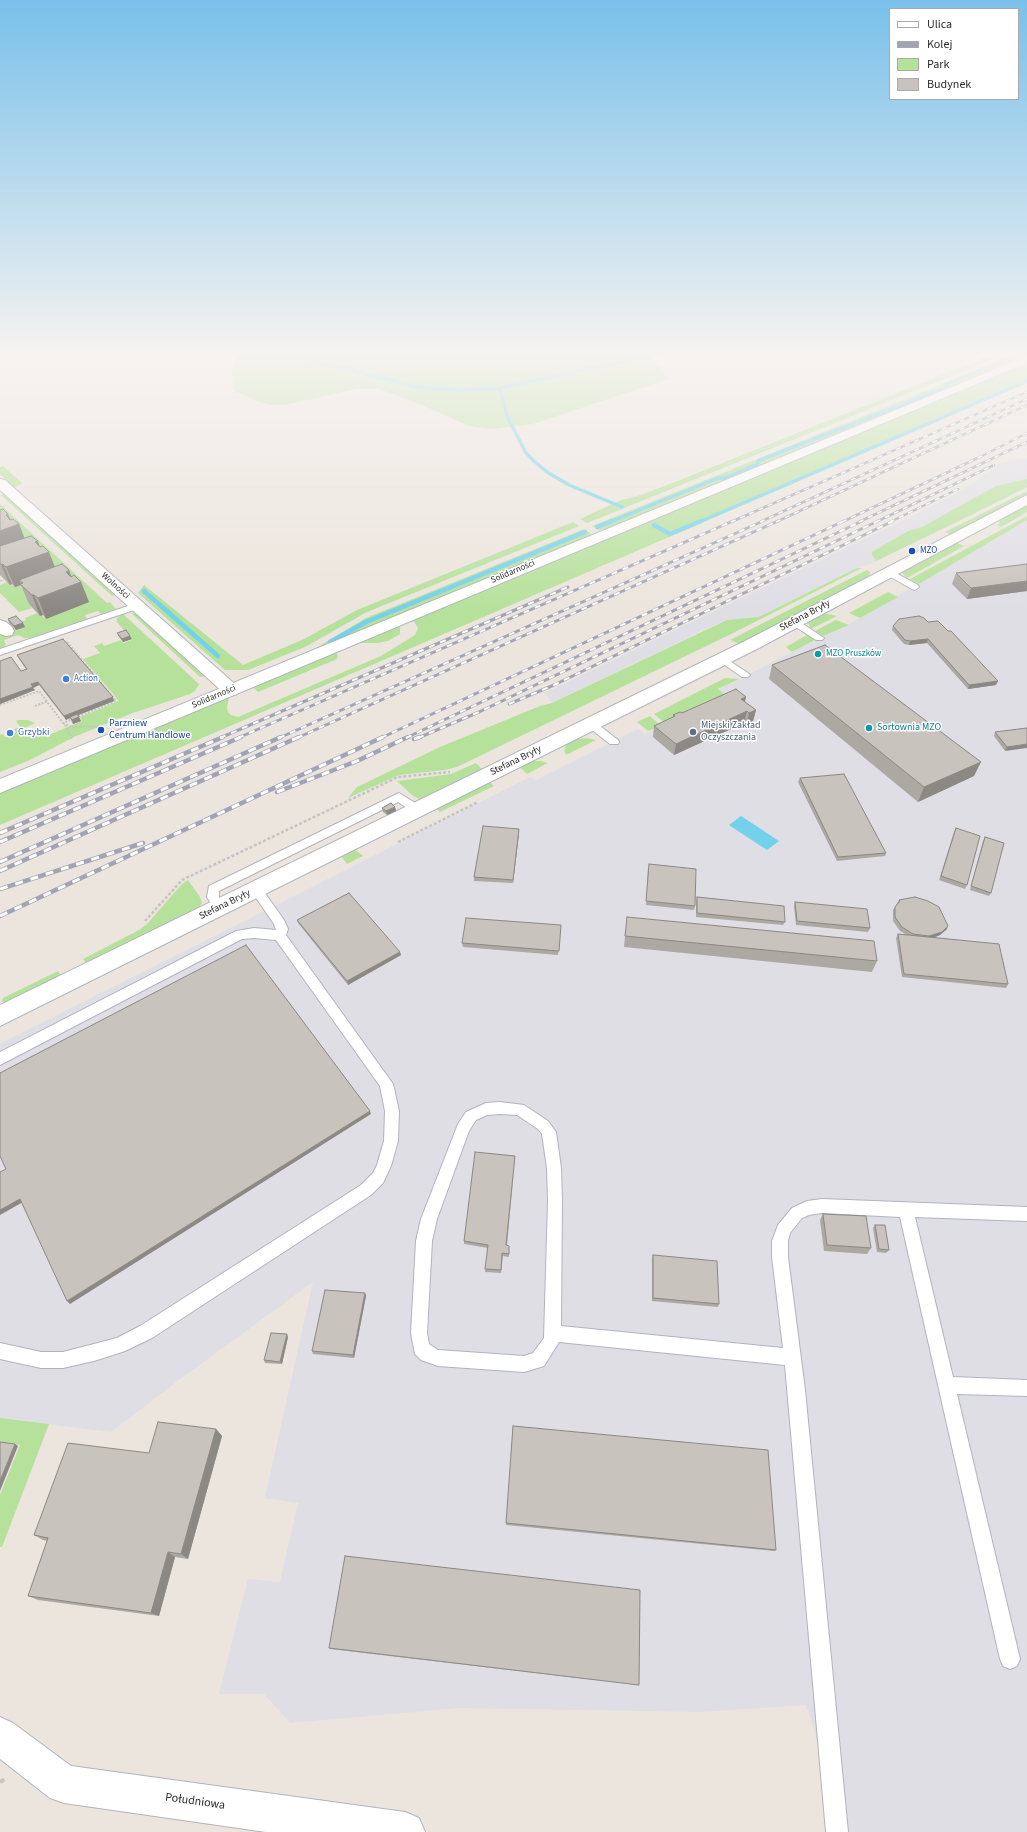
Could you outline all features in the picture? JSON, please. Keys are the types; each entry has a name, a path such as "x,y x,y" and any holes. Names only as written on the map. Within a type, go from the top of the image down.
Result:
{"street":[{"name":"Solidarności","path":"0,786 833,439"},
{"name":"Wolności","path":"0,483 230,690"},
{"name":"Stefana Bryły","path":"0,1016 722,659 1027,499"},
{"name":"Południowa","path":"0,1736 64,1784 405,1832"}],"lane":[{"path":"888,572 915,586"},
{"path":"0,652 9,635 137,606"},
{"path":"794,622 819,638"},
{"path":"722,659 745,675"},
{"path":"591,724 614,742"},
{"path":"219,907 212,897 213,889 391,800 399,797 418,810"},
{"path":"256,890 280,923 282,929 280,936"},
{"path":"0,1059 240,934 254,933 280,936 286,942 386,1084 392,1111 391,1141 384,1166 378,1178 366,1190 152,1328 119,1345 94,1353 63,1360 42,1360 0,1351"},
{"path":"486,1109 519,1109 543,1125 548,1132 554,1168 555,1201 553,1333 551,1342 543,1355 538,1360 524,1364 438,1358 428,1354 420,1348 418,1333 423,1249 429,1219 463,1128 471,1116 486,1109"},
{"path":"837,1832 797,1390 780,1257 780,1241 783,1230 788,1222 797,1213 807,1208 822,1206 1027,1214"},
{"path":"906,1210 1010,1659"},
{"path":"553,1333 792,1357"},
{"path":"946,1384 1027,1388"}],"path":[{"path":"0,581 4,580"},
{"path":"64,723 116,701 65,640"},
{"path":"0,705 39,690 64,723 73,740"},
{"path":"35,706 48,702"},
{"path":"64,723 72,727 106,726"},
{"path":"141,925 182,880 398,777 452,772"}],"shaded area":[{"path":"1027,459 1027,487 871,564 857,568 758,617 727,620 714,625 552,703 545,693 949,498 998,465 1010,460"},
{"path":"1027,520 1027,1832 848,1832 806,1705 700,1712 460,1708 290,1723 264,1694 219,1694 248,1579 280,1582 298,1503 265,1498 313,1282 179,1380 111,1432 0,1418 0,1044 530,777 536,780 638,729 644,734 730,698 718,690 841,627 843,628"}],"green space":[{"path":"781,439 794,439 587,523 580,519 621,500 635,497"},
{"path":"805,439 824,439 607,529 599,530 592,526"},
{"path":"844,439 896,439 0,825 0,792 229,697 227,708 228,712 231,715 238,717 381,656 415,635 418,628 413,620"},
{"path":"3,466 22,483 14,487 0,474 0,467"},
{"path":"1027,479 1027,487 969,516 876,561 872,555 872,552 908,531 922,527 996,486"},
{"path":"1027,491 1027,494 950,534 945,532"},
{"path":"4,494 116,595 112,596 1,495"},
{"path":"0,504 107,603 110,602 116,609 101,614 98,611 85,615 87,619 31,638 24,638 18,635 4,640 6,645 0,649 0,634 13,629 12,626 16,630 20,622 26,620 25,618 38,613 46,619 88,602 29,604 32,608 19,612 0,593 0,585 7,582 15,587 0,533"},
{"path":"1027,504 1027,512 1001,527 997,525 1001,523 997,520"},
{"path":"1027,516 1027,520 919,584 910,579"},
{"path":"573,522 579,526 367,612 305,647 248,670 225,670 138,593 144,585 243,665 304,639 357,610"},
{"path":"584,529 590,533 589,536 311,651 366,618"},
{"path":"955,542 964,546 907,578 902,573 904,570"},
{"path":"857,568 862,568 727,636 457,767 445,770 399,775 348,798 357,787 440,747 540,706 552,703 727,620 758,617"},
{"path":"867,570 870,572 869,577 740,644 730,640"},
{"path":"888,592 898,597 860,618 849,613"},
{"path":"131,613 138,614 205,676 200,677"},
{"path":"123,614 199,684 195,691 130,714 74,737 30,760 0,772 0,735 3,734 5,737 16,732 14,729 20,727 16,721 28,720 35,723 24,728 31,738 43,734 46,736 82,721 80,717 119,701 83,659 100,653 94,646 102,643 104,646 121,640 123,643 132,640 117,622 117,618"},
{"path":"820,614 837,616 811,629 808,623"},
{"path":"836,620 849,625 823,636 815,631"},
{"path":"400,625 400,634 388,641 378,643 359,643"},
{"path":"807,635 815,640 792,652 786,647"},
{"path":"336,652 338,656 337,659 258,692 253,687"},
{"path":"725,678 739,679 718,689 731,699 667,725 654,714"},
{"path":"650,716 661,726 648,731 637,722"},
{"path":"587,738 596,740 566,755 564,750 567,743 576,739"},
{"path":"533,761 548,763 527,774 520,767"},
{"path":"476,763 483,770 426,798 419,799 412,795 397,781 451,774"},
{"path":"489,782 494,786 440,812 437,809"},
{"path":"354,849 363,856 347,864 341,856"},
{"path":"188,880 200,897 202,903 199,908 87,965 83,959 139,930 147,924 182,884"},
{"path":"58,971 62,977 4,1005 2,1000 3,998"},
{"path":"0,1418 49,1424 2,1547 0,1547 0,1495 20,1445 0,1442"}],"water":[{"path":"741,816 779,841 767,850 729,825"}],"building":[{"path":"3,509 8,514 6,515 10,520 13,519 19,524 0,531 0,510"},
{"path":"31,536 38,541 35,542 40,547 43,546 49,552 6,567 3,564 1,565 0,546"},
{"path":"62,564 69,570 66,572 71,577 74,575 81,582 38,598 32,595 20,584 23,583 19,580"},
{"path":"1027,564 1027,581 971,588 956,573"},
{"path":"16,616 23,623 14,626 8,619"},
{"path":"919,616 928,622 938,621 948,631 951,631 998,681 969,685 928,639 910,641 905,640 893,626 899,619"},
{"path":"126,630 130,636 122,639 117,633"},
{"path":"63,639 113,697 64,716 38,682 31,684 33,687 0,699 0,661 11,657 21,671 27,669 17,655"},
{"name":"Sortownia MZO","path":"825,645 981,762 924,787 772,665"},
{"path":"736,689 746,697 741,699 756,710 749,713 747,711 676,744 654,726 675,716 673,715 680,712 682,713"},
{"path":"77,714 79,717 72,720 70,717"},
{"path":"1027,728 1027,744 1007,747 995,732"},
{"path":"844,774 886,853 838,857 800,778"},
{"path":"391,803 395,807 386,811 382,808"},
{"path":"483,826 519,829 513,880 474,877"},
{"path":"956,828 980,836 967,885 941,876"},
{"path":"985,837 1004,843 991,893 971,886"},
{"path":"649,864 696,869 695,906 646,901"},
{"path":"349,893 400,952 347,981 297,920"},
{"path":"697,897 784,906 785,922 697,913"},
{"path":"915,897 928,901 939,907 948,926 942,932 929,936 913,934 902,927 895,917 895,907 900,901 899,900"},
{"path":"795,902 867,909 870,928 797,921"},
{"path":"627,917 874,941 877,961 625,936"},
{"path":"466,918 561,925 559,951 462,943"},
{"path":"898,934 999,944 1008,984 904,974"},
{"path":"246,945 370,1111 67,1301 20,1199 0,1210 0,1172 6,1169 0,1156 0,1073"},
{"path":"475,1152 515,1156 506,1245 509,1246 509,1254 502,1253 501,1270 485,1269 488,1245 464,1241"},
{"path":"823,1214 866,1216 871,1248 827,1245"},
{"path":"875,1225 885,1225 889,1250 879,1249"},
{"path":"653,1255 717,1261 719,1304 653,1298"},
{"path":"325,1290 365,1293 353,1355 312,1351"},
{"path":"271,1333 287,1334 280,1362 264,1360"},
{"path":"158,1422 216,1429 181,1554 168,1552 151,1613 28,1596 48,1538 34,1535 68,1443 149,1453"},
{"path":"513,1426 768,1450 776,1550 506,1523"},
{"path":"0,1442 15,1444 0,1481"},
{"path":"345,1556 640,1590 639,1685 329,1648"}],"waterway":[{"path":"519,439 526,453 547,472 569,485 622,507"},
{"path":"610,522 718,478 725,478 758,464 758,461 813,439"},
{"path":"699,522 891,439"},
{"path":"597,527 612,521"},
{"path":"654,525 670,534 701,521"},
{"path":"330,642 366,622 585,532"},
{"path":"144,591 218,656"}],"railway":[{"path":"731,522 919,439"},
{"path":"760,522 939,439"},
{"path":"776,522 953,439"},
{"path":"842,522 1014,439"},
{"path":"859,522 1027,442"},
{"path":"876,522 994,465"},
{"path":"890,522 958,489"},
{"path":"238,738 733,521"},
{"path":"279,738 763,521"},
{"path":"297,738 778,521"},
{"path":"381,738 844,521"},
{"path":"406,738 862,521"},
{"path":"418,738 479,712 878,521"},
{"path":"509,704 554,685 893,521"},
{"path":"220,738 568,587"},
{"path":"0,833 223,737"},
{"path":"0,842 241,737"},
{"path":"0,862 281,737"},
{"path":"0,871 299,737"},
{"path":"0,916 383,737"},
{"path":"277,792 357,761 408,737"},
{"path":"414,739 420,737"},
{"path":"0,889 143,843"}],"place":[{"name":"MZO","path":"912,551"},
{"name":"MZO Pruszków","path":"818,654"},
{"name":"Action","path":"66,679"},
{"name":"Sortownia MZO","path":"869,728"},
{"name":"Parzniew Centrum Handlowe","path":"101,730"},
{"name":"Miejski Zakład Oczyszczania","path":"693,732"},
{"name":"Grzybki","path":"10,733"}]}
